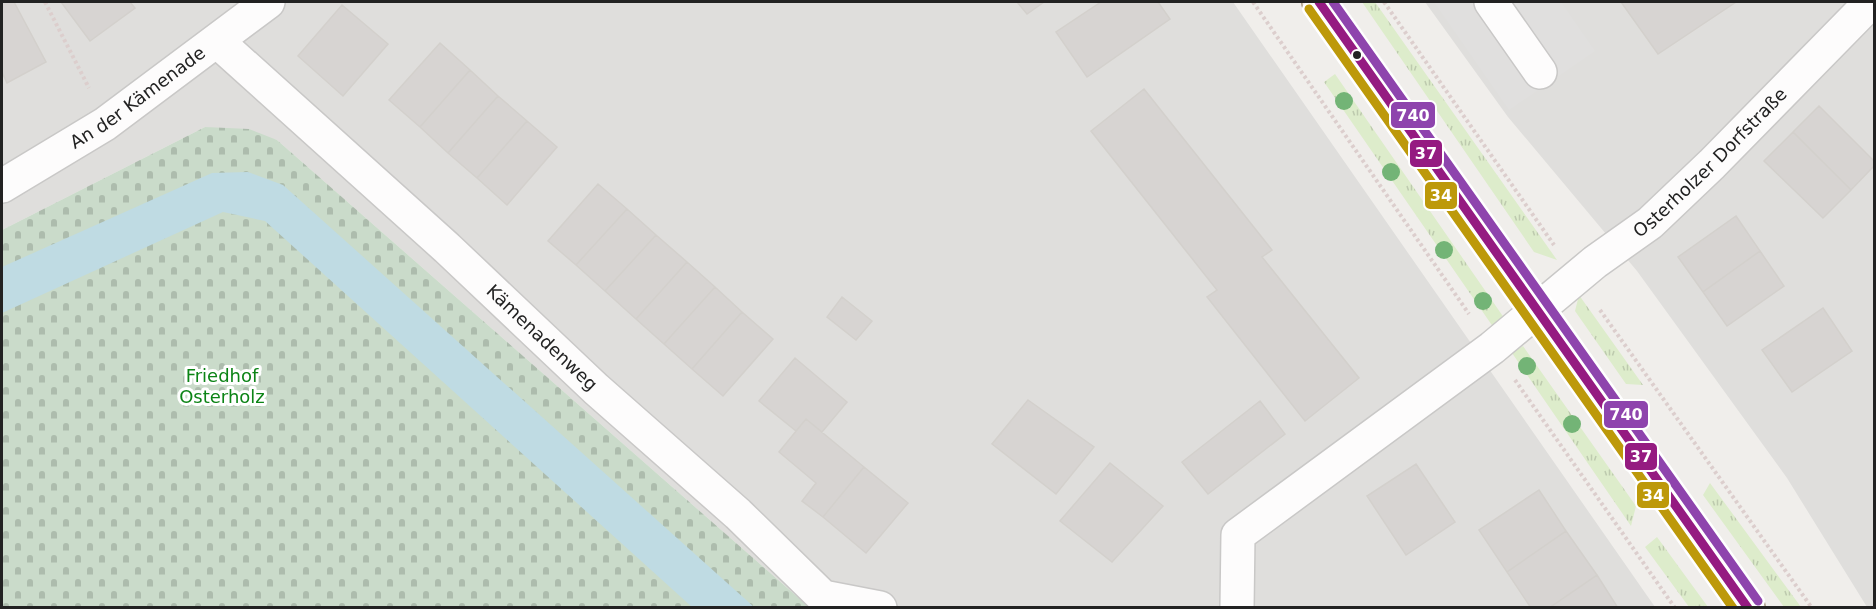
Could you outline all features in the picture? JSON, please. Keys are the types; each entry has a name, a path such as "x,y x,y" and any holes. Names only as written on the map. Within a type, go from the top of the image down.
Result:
{"main road":[{"path":"1319,2 1748,608"}],"street":[{"name":"An der Kämenade","path":"2,186 105,124 268,2"},
{"path":"1491,2 1540,72"},
{"name":"Osterholzer Dorfstraße","path":"1237,608 1238,535 1492,348 1595,262 1650,223 1712,164 1871,2"},
{"name":"Kämenadenweg","path":"217,41 447,248 596,389 738,514 823,597 880,608"}],"path":[{"path":"45,2 105,124"},
{"path":"1253,2 1675,608"}],"shaded area":[{"path":"2,2 1233,2 1655,607 809,607 277,140 205,127 2,230"},
{"path":"1425,2 1874,2 1874,607 1867,607 1787,478 1637,271 1508,117"},
{"path":"1434,2 1561,2 1595,51 1509,110"}],"green space":[{"path":"1362,2 1375,2 1557,260 1534,252"},
{"path":"1335,74 1509,325 1498,334 1324,82"},
{"name":"Friedhof Osterholz","path":"205,127 249,129 277,140 809,607 2,608 2,230"},
{"path":"1579,295 1643,385 1626,384 1575,311"},
{"path":"1523,346 1636,506 1631,526 1512,353"},
{"path":"1710,483 1801,607 1784,607 1703,495"},
{"path":"1657,537 1708,607 1689,607 1645,547"}],"water":[{"path":"248,172 283,185 754,607 692,607 265,221 223,212 2,313 2,267 212,173"}],"building":[{"path":"2,2 14,2 46,62 7,83 2,72"},
{"path":"61,2 130,2 135,8 90,41"},
{"path":"1017,2 1044,2 1027,14"},
{"path":"1101,2 1158,2 1170,19 1087,77 1056,32"},
{"path":"1621,2 1736,2 1658,54"},
{"path":"342,5 388,44 343,96 298,56"},
{"path":"440,43 470,70 420,127 389,100"},
{"path":"470,70 498,96 448,153 420,127"},
{"path":"1144,89 1272,250 1262,257 1359,378 1305,421 1207,297 1217,290 1091,131"},
{"path":"498,96 527,121 477,178 448,153"},
{"path":"1819,106 1874,161 1874,166 1851,190 1793,132"},
{"path":"527,121 557,147 507,205 477,178"},
{"path":"1793,132 1851,190 1823,218 1764,161"},
{"path":"598,184 627,209 576,265 548,241"},
{"path":"627,209 656,235 605,291 576,265"},
{"path":"1736,216 1760,251 1703,292 1678,257"},
{"path":"656,235 687,262 636,319 605,291"},
{"path":"1760,251 1784,286 1727,326 1703,292"},
{"path":"687,262 715,287 664,344 636,319"},
{"path":"715,287 742,312 692,369 664,344"},
{"path":"842,297 872,321 856,340 827,317"},
{"path":"1823,308 1852,351 1792,392 1762,350"},
{"path":"742,312 773,339 723,396 692,369"},
{"path":"795,358 847,402 822,432 806,419 796,431 759,401"},
{"path":"1028,400 1094,447 1056,494 992,444"},
{"path":"1260,401 1285,434 1208,494 1182,462"},
{"path":"806,419 864,467 823,517 802,501 816,483 779,452"},
{"path":"1110,463 1163,506 1112,562 1060,521"},
{"path":"1416,464 1455,522 1406,555 1367,496"},
{"path":"864,467 908,503 866,553 823,517"},
{"path":"1539,490 1566,531 1507,572 1479,530"},
{"path":"1566,531 1597,575 1549,608 1531,608 1507,572"},
{"path":"1597,575 1618,608 1549,608"}],"transit line":[{"name":"37","path":"1319,2 1748,608"},
{"name":"740","path":"1333,2 1758,601"},
{"name":"34","path":"1309,9 1733,608"}]}
